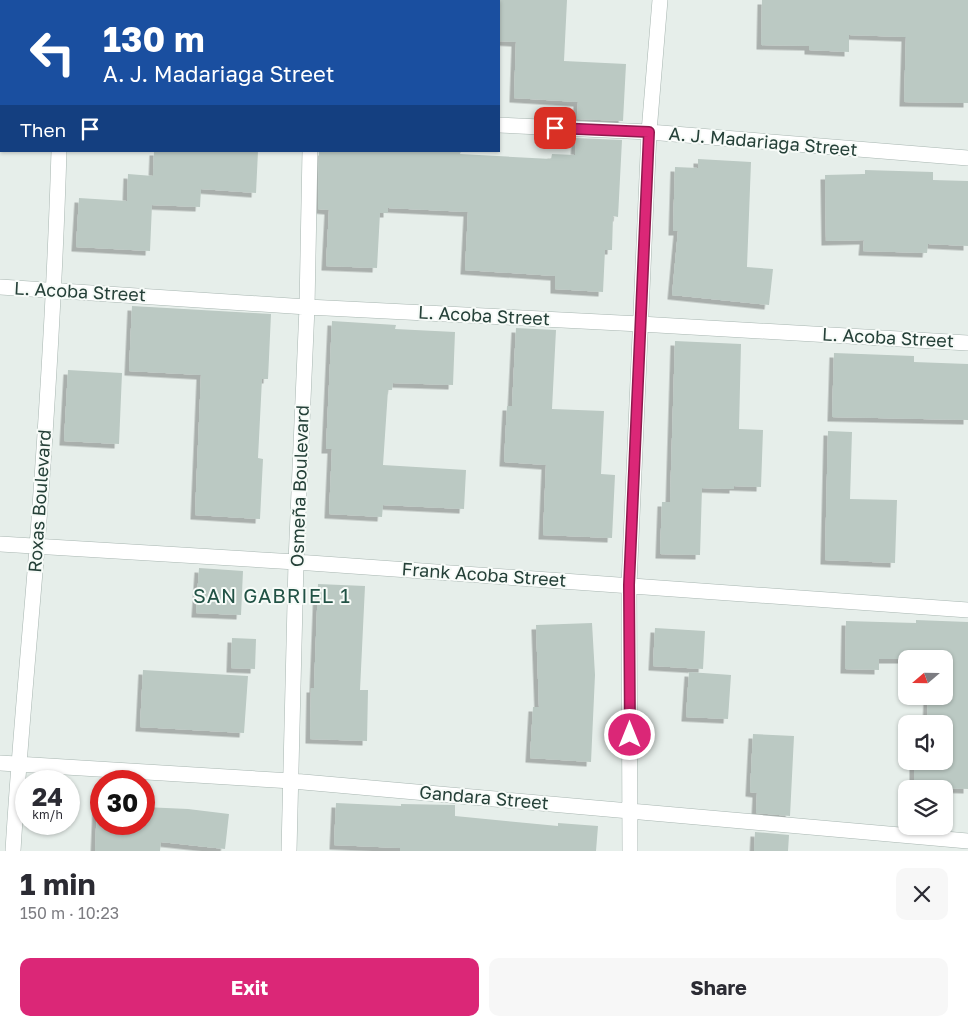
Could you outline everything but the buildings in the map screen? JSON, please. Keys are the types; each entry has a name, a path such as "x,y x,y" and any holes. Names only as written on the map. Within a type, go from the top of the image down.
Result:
{"street":[{"path":"630,851 629,585 649,132 660,0"},
{"name":"A. J. Madariaga Street","path":"500,125 649,132 968,158"},
{"name":"Roxas Boulevard","path":"13,851 18,765 37,545 54,290 59,152"},
{"name":"Osmeña Boulevard","path":"289,851 296,562 307,307 310,152"},
{"name":"L. Acoba Street","path":"0,287 307,307 968,343"},
{"name":"Frank Acoba Street","path":"0,544 296,562 968,610"},
{"name":"Gandara Street","path":"0,763 292,781 968,841"}],"district":[{"name":"SAN GABRIEL 1","path":"272,596"}],"route":[{"path":"555,128 649,132 629,585 630,735"}]}
